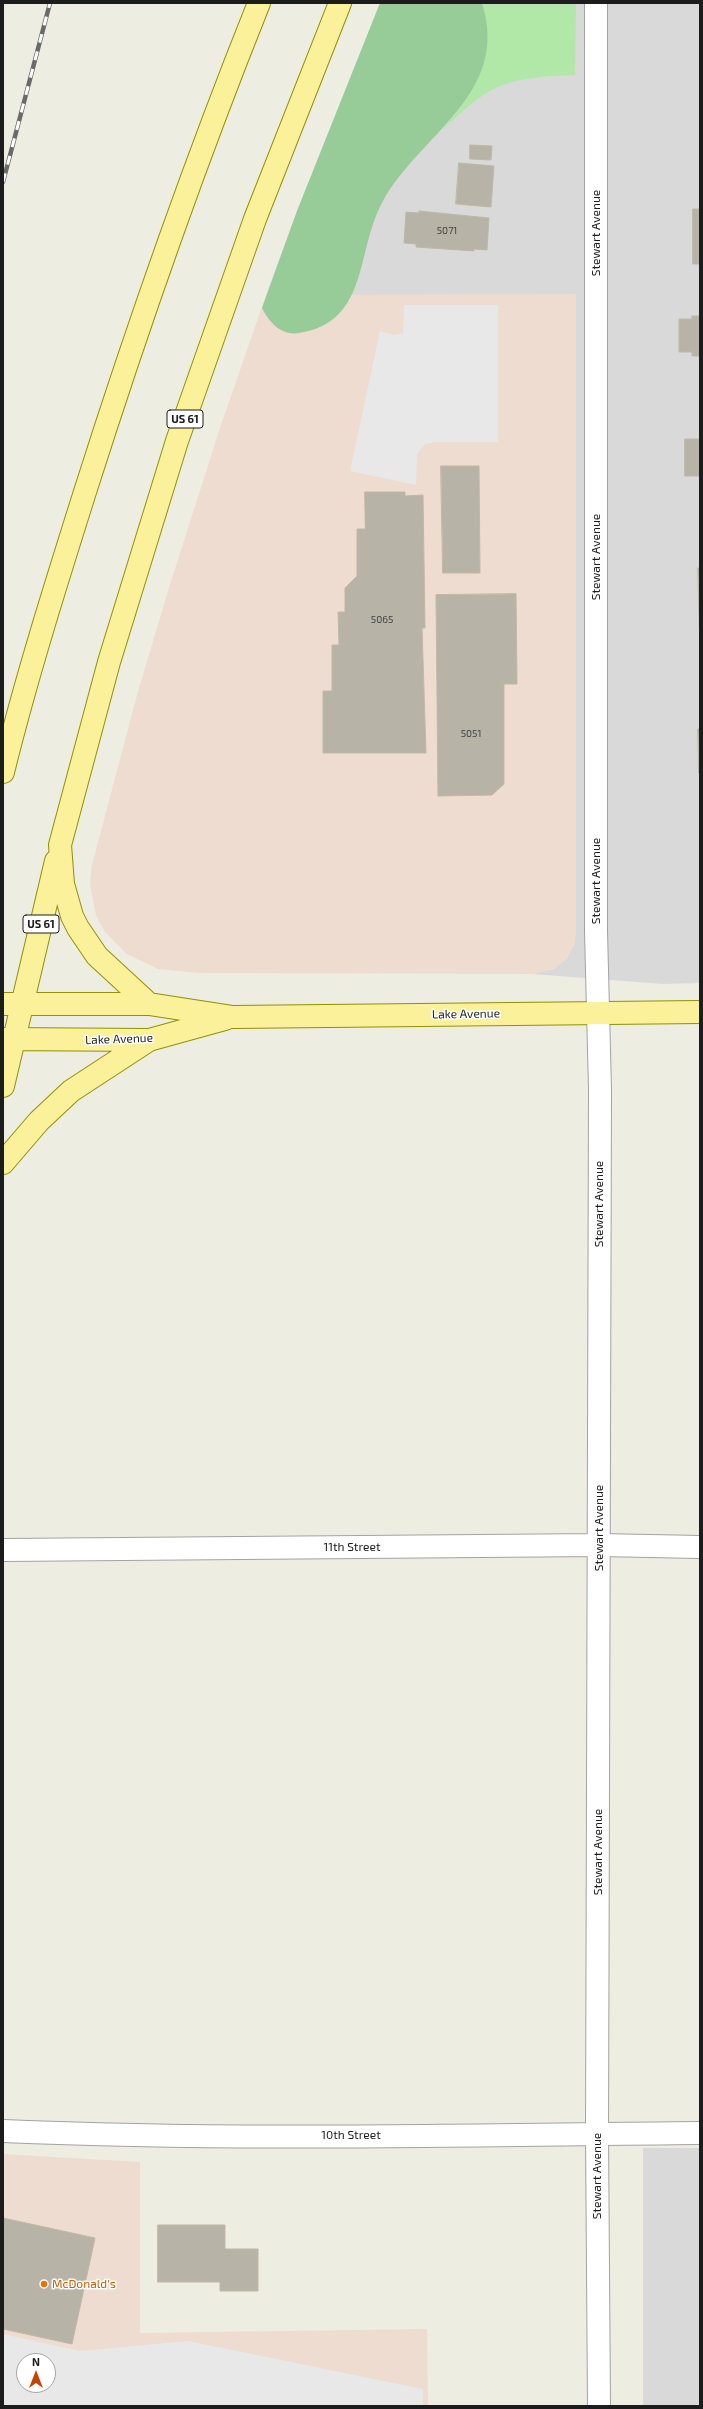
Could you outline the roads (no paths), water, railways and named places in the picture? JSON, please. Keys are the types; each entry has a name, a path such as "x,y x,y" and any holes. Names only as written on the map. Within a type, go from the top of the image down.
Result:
{"main road":[{"path":"3,772 49,608 139,327 195,166 259,3"},
{"name":"US 61","path":"3,1086 12,1004 60,845 106,669 177,441 255,219 340,3"},
{"path":"60,845 63,884 72,916 78,928 97,956 149,1004"},
{"name":"Lake Avenue","path":"12,1004 149,1004 233,1017 700,1012"},
{"name":"Lake Avenue","path":"8,1039 149,1040 233,1017"},
{"path":"3,1163 39,1121 71,1091 149,1040"}],"street":[{"name":"Stewart Avenue","path":"596,3 596,884 598,1013 599,1545 597,2134 600,2406"},
{"name":"11th Street","path":"3,1550 599,1545 700,1547"},
{"name":"10th Street","path":"3,2131 97,2135 243,2136 700,2133"}],"railway":[{"path":"3,182 50,3"}],"place":[{"name":"McDonald's","path":"44,2284"}]}
